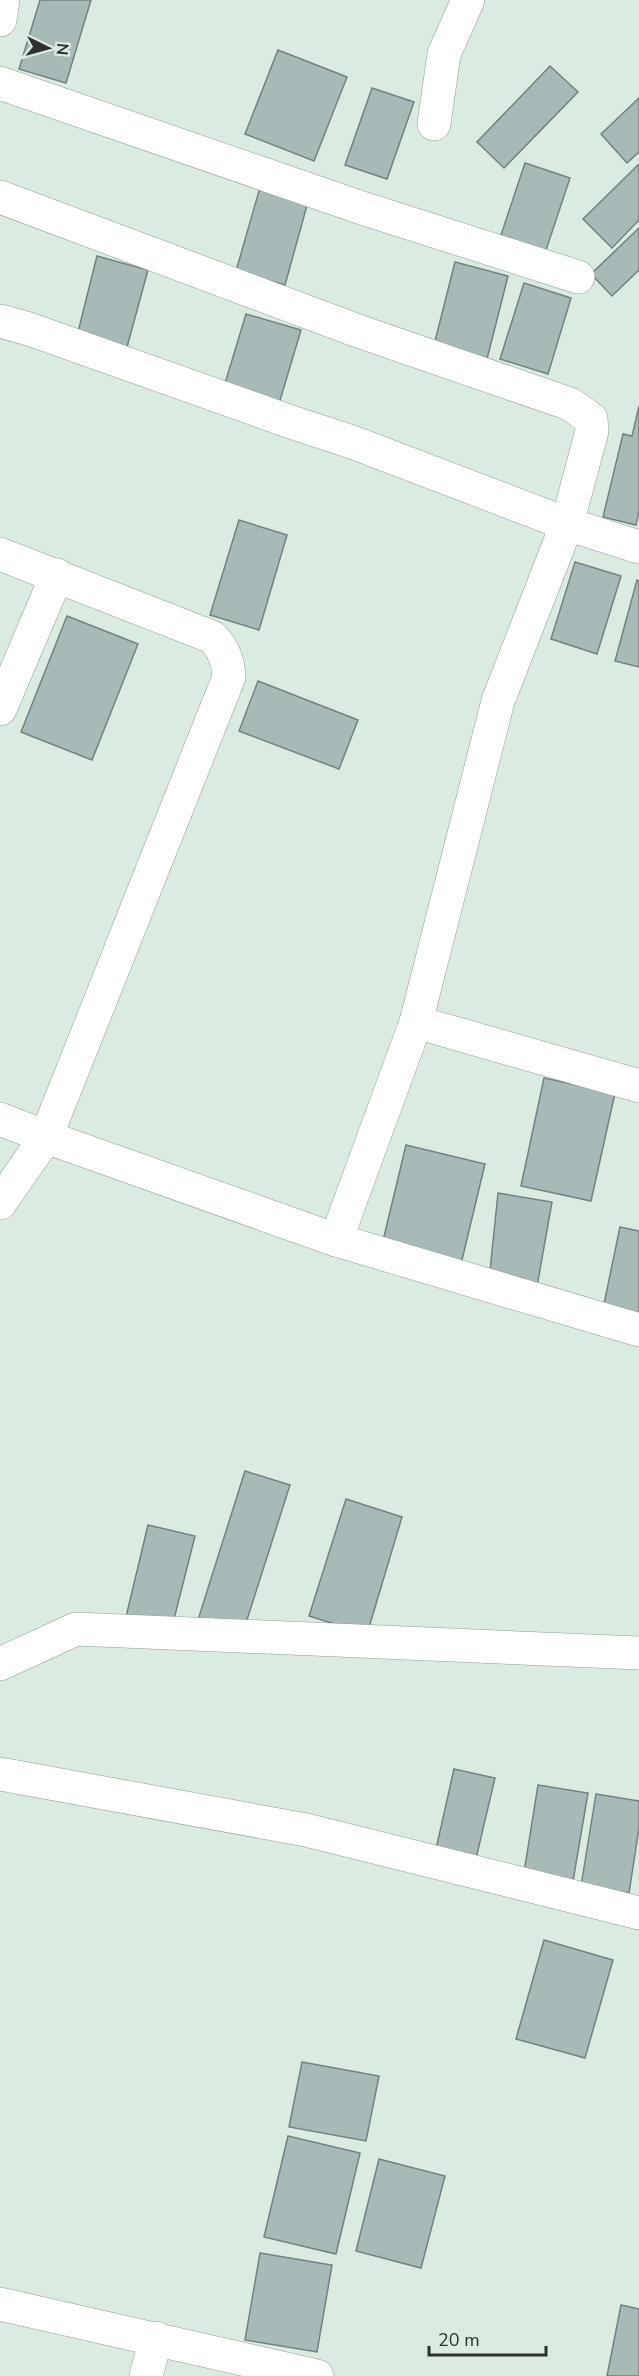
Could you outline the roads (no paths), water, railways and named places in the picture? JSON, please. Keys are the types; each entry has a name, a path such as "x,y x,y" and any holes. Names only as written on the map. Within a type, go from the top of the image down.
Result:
{"street":[{"path":"0,20 3,0"},
{"path":"434,124 444,54 468,0"},
{"path":"0,83 362,208 578,277"},
{"path":"0,197 358,331 570,404 591,418 592,431 567,524 498,701 416,1022 336,1240"},
{"path":"0,321 29,329 352,442 567,524 639,547"},
{"path":"0,554 212,637 220,645 225,655 229,677 46,1137 0,1203"},
{"path":"0,709 57,575"},
{"path":"416,1022 639,1086"},
{"path":"0,1119 336,1240 639,1330"},
{"path":"0,1664 76,1629 639,1653"},
{"path":"0,1774 306,1830 639,1913"},
{"path":"0,2304 317,2376"},
{"path":"146,2376 156,2338"}]}
